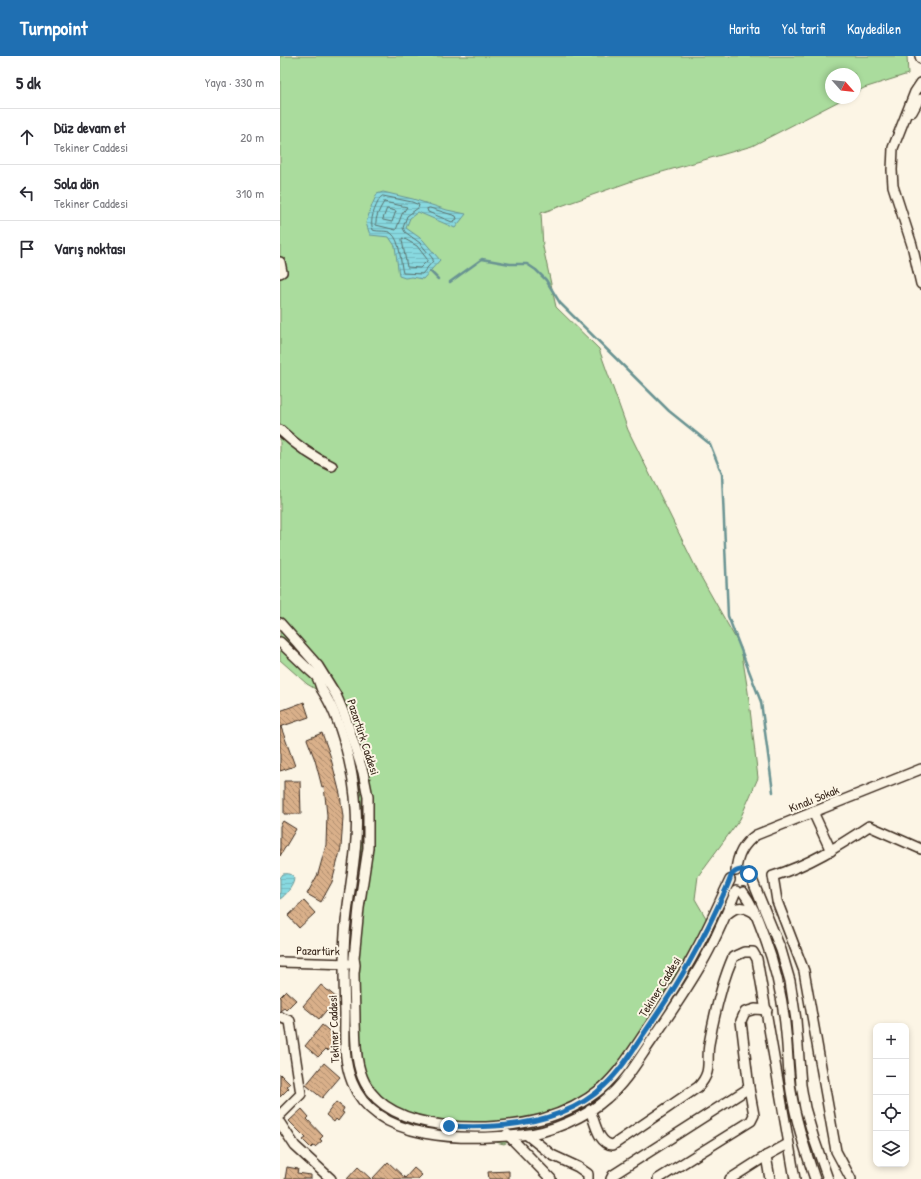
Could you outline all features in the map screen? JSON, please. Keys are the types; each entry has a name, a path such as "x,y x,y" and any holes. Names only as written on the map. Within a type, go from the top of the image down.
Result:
{"street":[{"path":"921,83 915,92 893,148 892,170 893,186 917,244 921,284"},
{"path":"892,170 896,154 912,112 918,101 921,99"},
{"path":"280,262 282,272 280,273"},
{"path":"280,430 313,457 332,466"},
{"name":"Pazartürk Caddesi","path":"280,623 318,666 336,695 345,716 364,772 368,797 368,848 355,941 355,969"},
{"name":"Pazartürk Caddesi","path":"280,642 317,677 320,687 326,696 339,726 353,779 356,798 357,830 345,934 344,968"},
{"name":"Kınalı Sokak","path":"736,871 736,864 742,849 750,839 756,835 921,769"},
{"path":"813,812 830,851"},
{"path":"851,1179 836,1150 804,971 777,901 773,876 792,871 830,851 870,826 921,849"},
{"path":"736,871 739,870 746,872 751,877 781,950 790,981 797,1035 801,1085 805,1108 828,1179"},
{"name":"Tekiner Caddesi","path":"355,969 356,1057 365,1083 377,1100 395,1112 433,1124 467,1126 528,1122 557,1114 584,1101 611,1080 634,1049 685,970 713,917 733,873 736,871"},
{"name":"Tekiner Caddesi","path":"344,968 345,1057 352,1083 358,1094 367,1105 386,1121 429,1134 470,1137 527,1135 567,1122 590,1110 608,1097 619,1086 669,1016 704,961 726,915 740,891 750,888 752,881 751,877"},
{"path":"730,880 731,886 740,891 750,900 772,957 778,979 785,1022 791,1089 795,1114 815,1179"},
{"path":"726,915 733,909 739,907 746,908 755,913"},
{"path":"590,1110 602,1139 607,1145 613,1145 698,1087 705,1079 708,1065 708,1045 725,974 733,957 744,952 753,952 757,959 767,1010 795,1179"},
{"name":"Pazartürk","path":"280,962 355,969"},
{"path":"658,1179 751,1121 754,1115 749,1088 741,1021 745,1012 756,1009 767,1010"},
{"path":"280,1017 290,1021 301,1094 280,1115"},
{"path":"611,1179 613,1175 749,1088"},
{"path":"281,1125 295,1146 331,1179"},
{"path":"500,1125 551,1179"},
{"path":"527,1135 552,1155 588,1174 588,1179"},
{"path":"730,1179 788,1144"},
{"path":"766,1156 770,1179"}],"green space":[{"path":"280,56 907,56 908,74 861,90 861,68 825,68 825,104 833,104 752,146 638,179 541,213 543,247 556,307 599,349 628,430 697,570 741,648 748,692 758,778 740,819 698,876 695,899 713,930 656,1026 619,1080 579,1108 540,1125 504,1144 404,1120 375,1103 365,1080 359,1026 354,951 361,851 356,764 327,696 307,684 280,660"}],"water":[{"path":"383,192 466,214 455,228 418,212 410,218 406,228 423,240 440,260 423,279 412,277 405,278 399,276 395,246 389,237 370,235 366,223 377,194"},
{"path":"283,874 290,874 294,879 293,884 287,893 280,899 280,878"}],"building":[{"path":"304,702 309,717 280,727 280,711"},
{"path":"281,727 295,766 280,771 280,728"},
{"path":"322,733 330,755 340,794 343,817 341,848 332,882 321,902 307,894 318,874 326,845 327,815 324,786 322,787 315,760 307,739"},
{"path":"284,781 300,781 301,814 284,814"},
{"path":"283,821 296,829 280,856 280,826"},
{"path":"304,901 315,913 299,928 288,916"},
{"path":"321,985 337,998 319,1019 303,1006"},
{"path":"286,991 296,1000 286,1010 284,1008 280,1011 280,997"},
{"path":"322,1025 338,1038 328,1051 326,1049 318,1057 305,1046"},
{"path":"324,1063 340,1077 322,1098 306,1085"},
{"path":"280,1074 290,1084 287,1086 289,1088 280,1097"},
{"path":"336,1102 344,1108 342,1112 344,1113 338,1121 336,1119 334,1122 326,1115"},
{"path":"302,1109 309,1117 307,1119 323,1136 320,1139 322,1141 315,1147 313,1146 311,1148 303,1140 306,1138 289,1121"},
{"path":"388,1162 405,1178 414,1168 422,1175 418,1179 372,1179"},
{"path":"287,1167 298,1169 297,1173 311,1175 311,1179 285,1179"},
{"path":"358,1167 371,1179 347,1179"},
{"path":"509,1171 509,1179 489,1179 488,1172"}],"waterway":[{"path":"450,282 482,259 510,264 527,264 536,270 546,280 560,303 669,411 710,444 722,474 728,616 761,702 773,792"},
{"path":"430,271 438,279"}],"route":[{"path":"449,1126 474,1127 528,1122 543,1119 571,1108 584,1101 603,1087 611,1080 621,1067 670,995 713,917 733,873 743,870 749,874"}]}
